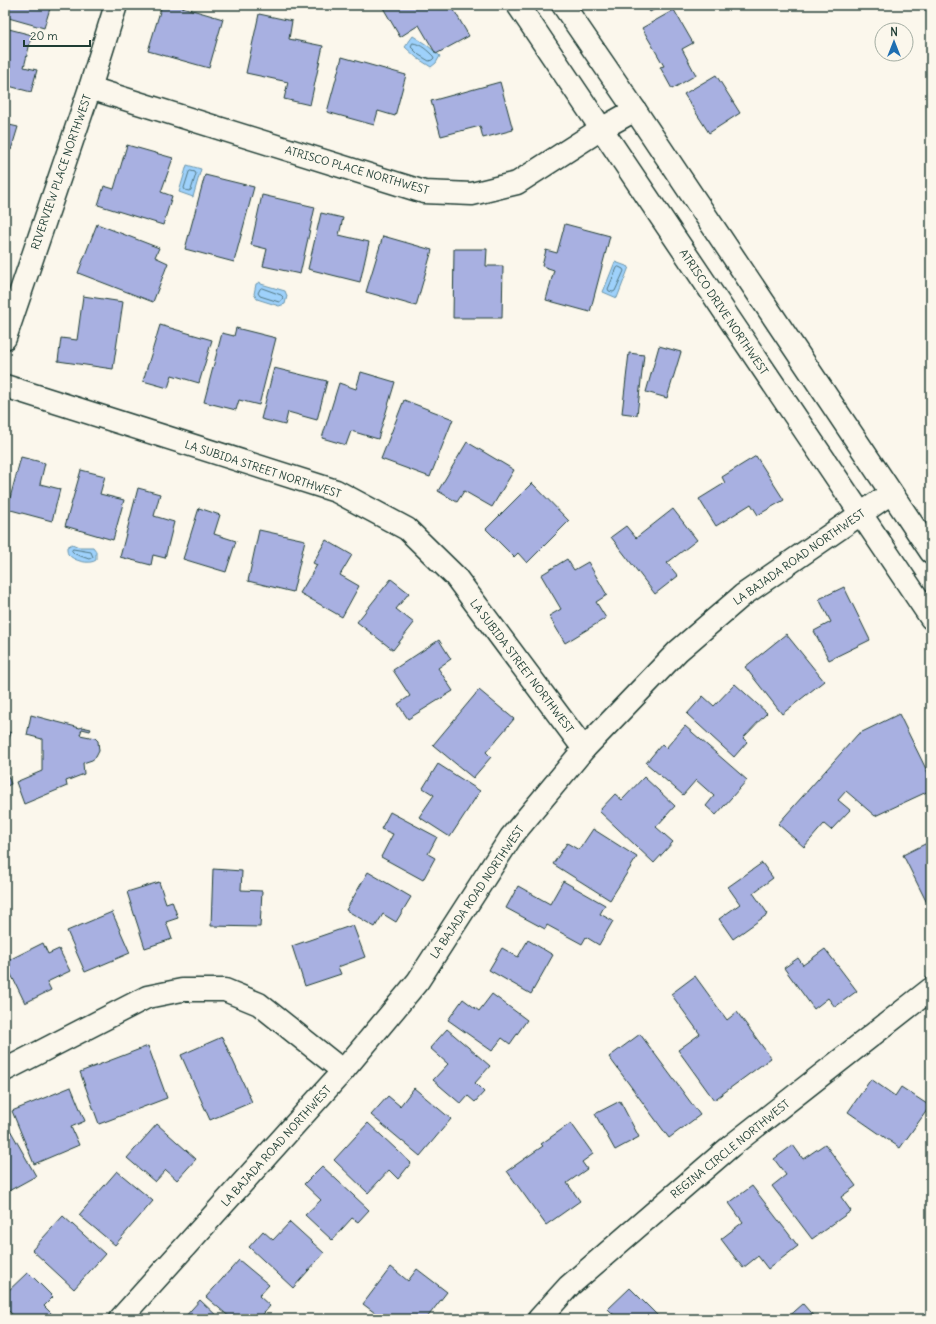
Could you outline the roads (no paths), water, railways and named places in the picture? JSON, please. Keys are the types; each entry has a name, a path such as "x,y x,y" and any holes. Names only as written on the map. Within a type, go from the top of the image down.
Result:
{"street":[{"name":"RIVERVIEW PLACE NORTHWEST","path":"5,338 90,88 116,5"},
{"name":"ATRISCO DRIVE NORTHWEST","path":"518,5 931,618"},
{"path":"563,5 931,552"},
{"name":"ATRISCO PLACE NORTHWEST","path":"90,88 424,192 472,194 517,183 601,129 635,110"},
{"name":"LA SUBIDA STREET NORTHWEST","path":"5,386 336,491 407,529 455,576 584,749"},
{"name":"LA BAJADA ROAD NORTHWEST","path":"120,1319 343,1071 418,981 511,837 584,749 678,651 743,595 891,492"},
{"name":"REGINA CIRCLE NORTHWEST","path":"539,1319 569,1286 731,1146 931,989"},
{"path":"5,1070 147,997 182,990 225,990 259,1004 343,1071"}],"water":[{"path":"413,36 440,56 436,63 431,67 417,58 405,47"},
{"path":"187,165 201,169 193,197 179,192"},
{"path":"615,262 629,267 617,298 603,292"},
{"path":"260,282 261,284 285,291 287,296 285,304 279,306 257,299 254,294 256,284"},
{"path":"72,544 79,547 93,547 96,551 96,560 86,562 74,559 68,553 67,547"}]}
